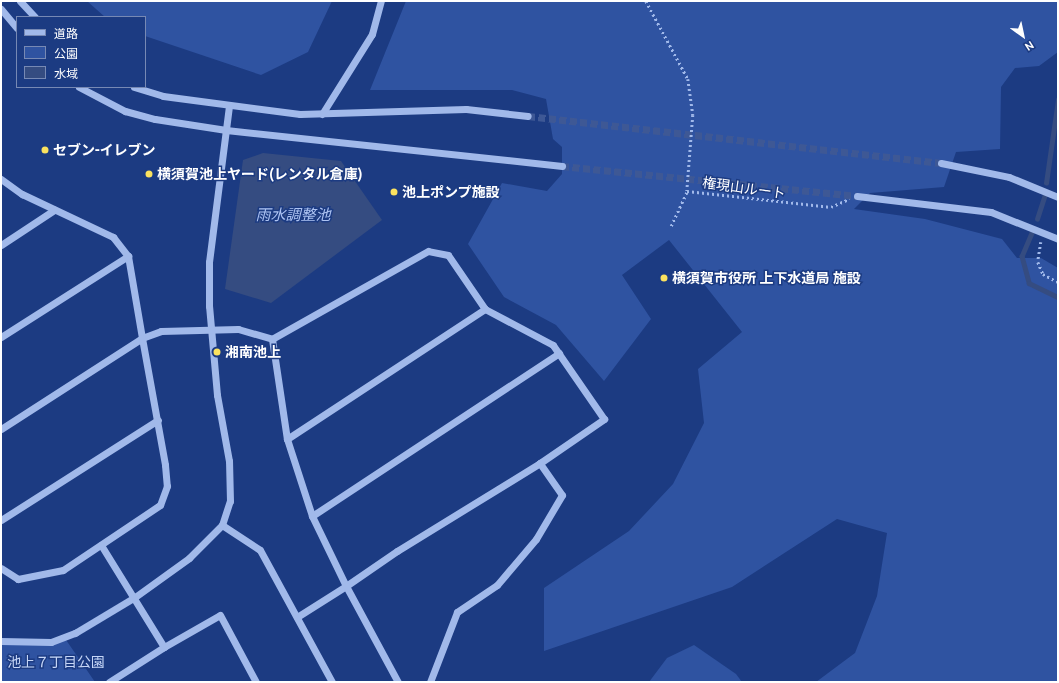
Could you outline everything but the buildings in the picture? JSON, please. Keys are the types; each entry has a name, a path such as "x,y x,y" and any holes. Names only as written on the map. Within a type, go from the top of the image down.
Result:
{"street":[{"path":"20,1 34,16"},
{"path":"322,114 372,34 381,1"},
{"path":"1,9 16,27"},
{"path":"81,88 125,111 226,130 562,166"},
{"path":"139,88 229,106 322,114 466,109 528,116"},
{"path":"1,640 51,642 75,633 135,598 208,544 222,525 230,501 229,461 217,395 209,269 229,106"},
{"path":"941,163 1009,177 1058,197"},
{"path":"1,179 54,210 113,236 128,256 158,420 167,486 160,506 63,570 40,578 18,579 1,568"},
{"path":"857,196 991,212 1043,231 1058,239"},
{"path":"1,245 54,210"},
{"path":"1,429 142,338 161,331 238,328 272,339 428,251 448,255 485,310 553,345 604,419 540,463 297,617"},
{"path":"1,337 128,256"},
{"path":"287,439 485,310"},
{"path":"272,339 287,439 312,516 346,586 398,682"},
{"path":"312,516 559,353"},
{"path":"1,520 158,420"},
{"path":"430,682 457,612 497,585 536,539 562,495 540,463"},
{"path":"222,525 260,550 332,682"},
{"path":"101,545 164,647"},
{"path":"109,682 164,647 220,615 256,682"}],"path":[{"name":"権現山ルート","path":"646,1 688,79 693,115 687,191 831,207 857,196"},
{"path":"671,226 687,191"},
{"path":"1043,231 1038,262 1043,274 1058,282"}],"green space":[{"path":"87,1 332,1 308,52 261,75 146,36 146,16 104,16"},
{"path":"406,1 1058,1 1058,52 1039,66 1015,68 1001,87 1000,149 956,152 944,187 870,193 854,209 925,219 1002,239 1017,258 1041,258 1058,268 1058,682 816,682 855,653 877,596 887,533 837,519 732,587 544,651 544,588 629,531 673,484 704,423 698,369 742,332 669,240 622,275 651,319 604,381 556,325 504,297 468,244 502,183 547,191 562,174 562,147 553,139 546,99 512,90 370,90"},
{"name":"池上７丁目公園","path":"64,637 95,682 1,682 1,641 22,644"},
{"path":"694,645 736,674 742,682 649,682 667,658"}],"water":[{"name":"雨水調整池","path":"263,153 341,161 382,220 271,303 225,289 243,160"}],"waterway":[{"path":"1046,183 1058,100"},
{"path":"1037,219 1045,195"},
{"path":"1032,233 1022,256 1029,283 1058,297"}],"tunnel":[{"path":"528,116 941,163"},
{"path":"562,166 857,196"}],"place":[{"name":"セブン-イレブン","path":"45,150"},
{"name":"横須賀池上ヤード(レンタル倉庫)","path":"149,174"},
{"name":"池上ポンプ施設","path":"394,192"},
{"name":"横須賀市役所 上下水道局 施設","path":"664,278"},
{"name":"湘南池上","path":"217,352"}]}
